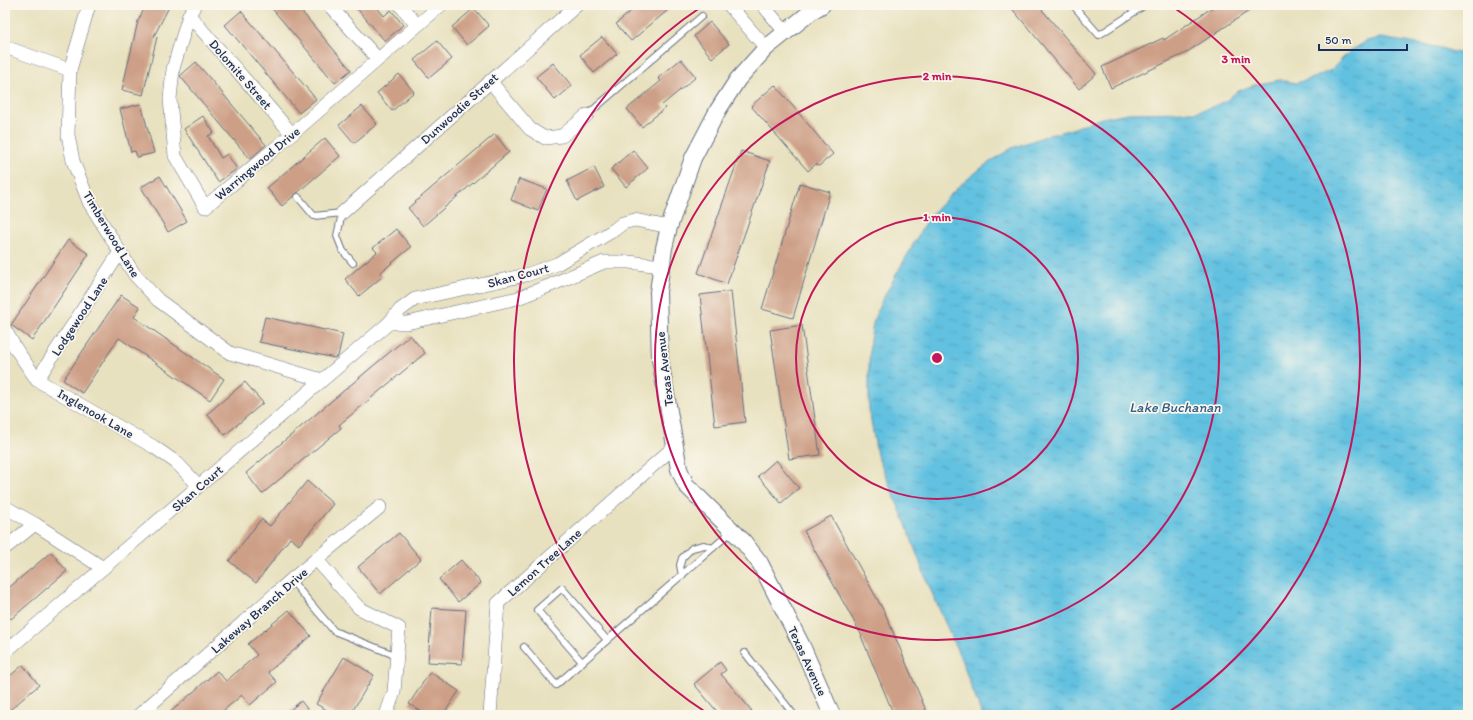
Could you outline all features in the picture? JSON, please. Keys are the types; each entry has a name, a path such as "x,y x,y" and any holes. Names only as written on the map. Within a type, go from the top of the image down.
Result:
{"street":[{"name":"Timberwood Lane","path":"89,5 70,70 68,135 73,161 89,202 120,252 135,275 158,300 230,353 322,380"},
{"path":"329,5 378,59"},
{"path":"400,5 417,25"},
{"name":"Warringwood Drive","path":"192,10 173,69 170,99 175,156 205,207 441,5"},
{"name":"Dunwoodie Street","path":"342,213 576,5"},
{"path":"729,5 766,48"},
{"path":"763,5 785,32"},
{"name":"Texas Avenue","path":"822,5 766,48 738,79 718,110 693,158 669,227 661,266 658,292 660,359 679,469 686,485 743,541 760,564 802,646 832,715"},
{"name":"Dolomite Street","path":"192,10 292,134"},
{"path":"5,47 70,70"},
{"path":"490,80 530,130 545,138 562,136 587,115"},
{"name":"Skan Court","path":"5,652 389,323 400,310 415,299 526,275 557,264 623,223 635,220 669,227"},
{"name":"Lodgewood Lane","path":"38,380 120,252"},
{"name":"Skan Court","path":"389,323 408,323 518,298 604,262 629,262 661,266"},
{"name":"Inglenook Lane","path":"5,330 16,349 38,380 154,447 177,463 199,486"},
{"name":"Lemon Tree Lane","path":"490,715 498,603 675,446"},
{"path":"5,507 35,524 103,568"},
{"name":"Lakeway Branch Drive","path":"139,715 291,580 380,507"},
{"path":"5,548 35,524"},
{"path":"316,559 359,608 399,628 394,692 386,715"}],"lane":[{"path":"1072,5 1099,34 1145,5"},
{"path":"587,115 702,16"},
{"path":"298,197 314,216 342,213 337,236 343,251 353,263"},
{"path":"524,647 556,685 733,531"},
{"path":"682,576 680,565 682,558 692,548 704,545 713,548"},
{"path":"291,580 334,631 397,656"},
{"path":"582,662 537,610 562,588 607,640"},
{"path":"745,653 794,715"}],"water":[{"name":"Lake Buchanan","path":"1380,38 1437,47 1468,56 1468,715 982,715 961,659 926,579 905,522 877,455 869,409 870,340 874,319 882,300 928,218 958,187 984,166 1012,148 1102,118 1128,113 1195,112 1226,101 1236,92 1254,85 1280,80 1296,83 1316,77 1331,70 1349,52 1367,41"}],"building":[{"path":"146,5 170,5 154,36 157,37 143,95 122,90 138,21"},
{"path":"269,5 296,5 351,70 335,83"},
{"path":"354,5 375,5 384,16 391,10 403,25 385,41"},
{"path":"638,5 674,5 631,41 616,24"},
{"path":"1009,5 1038,5 1096,74 1079,89"},
{"path":"1216,5 1258,5 1184,54 1111,88 1102,67 1163,38 1164,40"},
{"path":"474,8 489,26 467,45 452,27"},
{"path":"241,11 316,99 299,113 225,25"},
{"path":"710,22 729,44 712,58 694,36"},
{"path":"602,37 617,54 594,73 580,55"},
{"path":"437,41 452,59 429,78 414,60"},
{"path":"681,59 696,77 662,105 665,108 642,127 627,109 661,81 658,78"},
{"path":"196,62 266,145 250,159 180,76"},
{"path":"553,63 572,86 555,100 536,77"},
{"path":"399,74 414,92 392,111 377,93"},
{"path":"775,85 833,154 819,166 816,164 808,171 751,106"},
{"path":"141,104 154,153 137,157 135,151 131,152 120,109"},
{"path":"362,106 377,124 354,143 339,125"},
{"path":"203,116 214,133 208,136 221,158 227,154 237,169 218,182 184,129"},
{"path":"495,134 509,152 423,226 408,208"},
{"path":"325,138 340,156 282,206 267,188"},
{"path":"633,150 648,168 626,187 611,169"},
{"path":"741,151 770,161 727,284 698,273"},
{"path":"594,167 604,187 577,201 567,181"},
{"path":"160,176 187,221 168,232 141,187"},
{"path":"519,179 547,189 538,211 511,200"},
{"path":"800,183 830,192 793,318 762,309"},
{"path":"396,229 411,247 380,273 383,276 359,296 345,279 377,252 373,248"},
{"path":"68,240 89,254 32,340 11,325"},
{"path":"731,291 745,422 715,426 700,295"},
{"path":"121,295 140,307 134,317 224,379 210,400 119,338 82,393 63,380"},
{"path":"265,317 343,334 338,356 335,358 259,342"},
{"path":"802,325 820,455 789,459 770,330"},
{"path":"410,335 425,353 339,425 341,428 262,494 246,473"},
{"path":"245,382 263,403 225,435 207,414"},
{"path":"776,460 799,488 781,503 758,476"},
{"path":"307,481 333,504 299,545 290,538 256,583 229,561 261,519 270,526"},
{"path":"831,516 885,613 928,715 894,715 862,636 804,531"},
{"path":"399,533 421,559 380,594 358,567"},
{"path":"51,552 67,571 11,619 5,612 5,591"},
{"path":"461,560 481,583 458,602 439,579"},
{"path":"432,608 466,610 462,664 428,662"},
{"path":"289,610 311,636 268,672 277,682 250,705 242,695 218,715 167,715 217,671 226,681 257,655 248,644"},
{"path":"344,657 374,675 350,715 336,715 316,704"},
{"path":"720,662 726,670 721,674 752,711 747,715 720,715 694,684"},
{"path":"23,665 39,685 5,714 5,680"},
{"path":"430,672 459,691 443,715 427,715 409,704"},
{"path":"301,701 312,715 284,715"}]}
